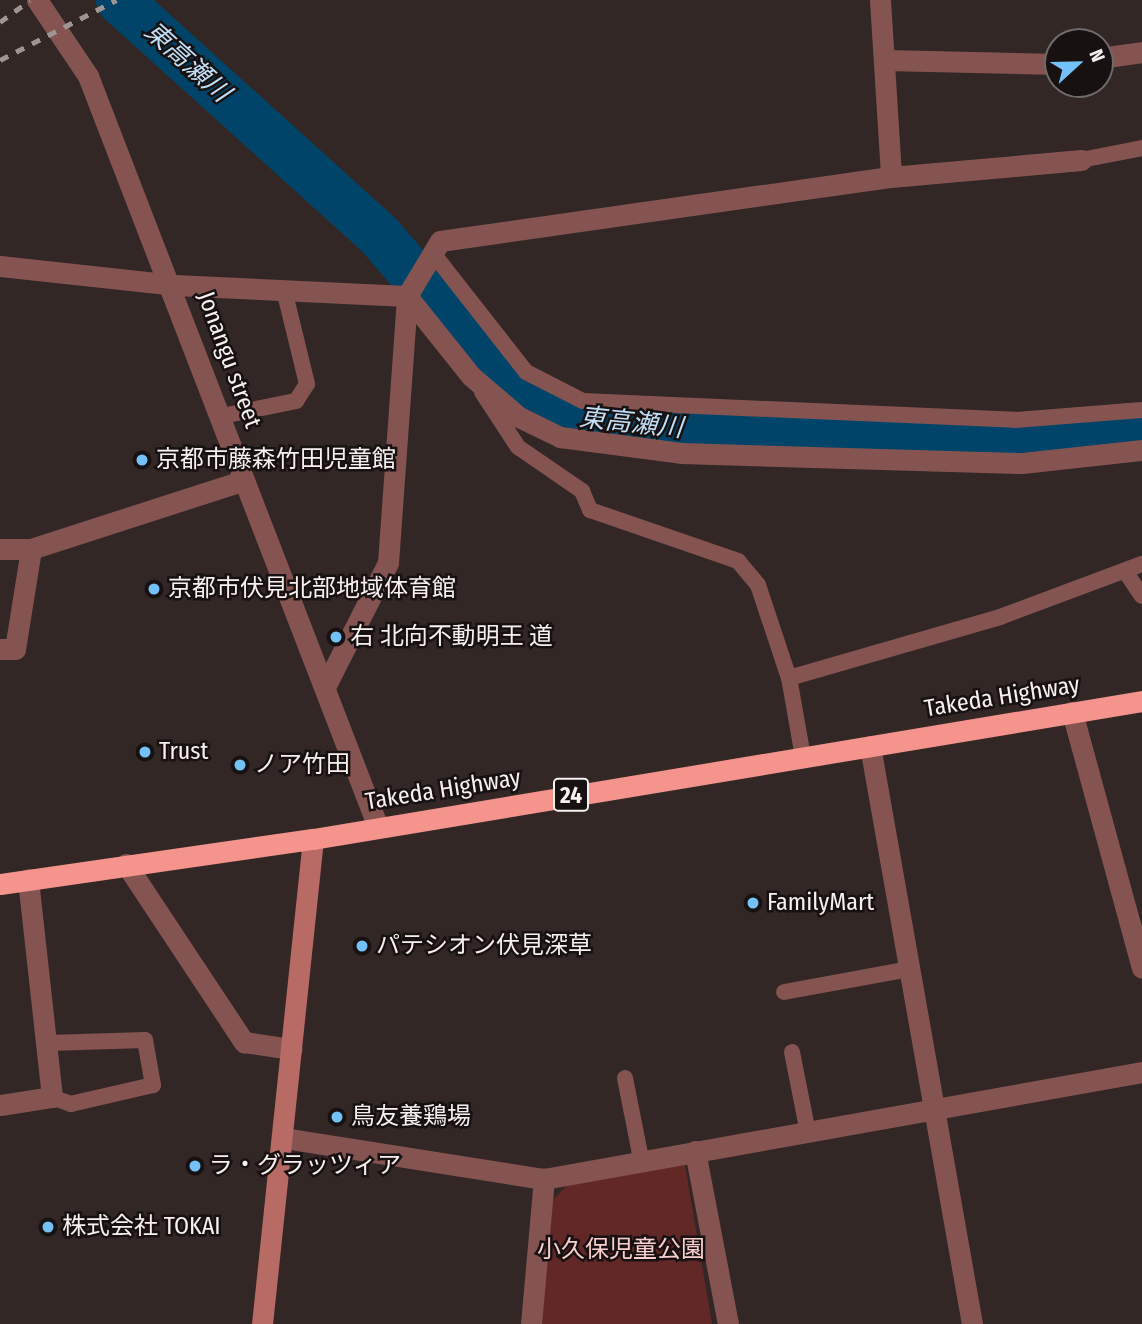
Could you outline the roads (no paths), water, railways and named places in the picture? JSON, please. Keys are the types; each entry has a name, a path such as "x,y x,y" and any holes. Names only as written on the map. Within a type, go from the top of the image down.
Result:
{"highway":[{"name":"Takeda Highway","path":"0,884 313,839 1142,701"}],"street":[{"name":"Jonangu street","path":"37,0 88,76 174,285 244,480 326,685 378,827"},
{"path":"880,0 891,177"},
{"path":"1114,56 1142,52"},
{"path":"885,60 1044,64"},
{"path":"326,685 388,563 408,293 440,241 891,177 1081,160"},
{"path":"0,266 174,285 408,293"},
{"path":"408,293 471,376 519,417 560,437 681,453 1022,463 1142,450"},
{"path":"0,549 31,548 244,480"},
{"path":"0,649 16,649 31,548"},
{"path":"1072,712 1132,879 1142,968"},
{"path":"870,746 972,1324"},
{"path":"262,1324 284,1138 313,839"},
{"path":"126,864 244,1042 291,1049"},
{"path":"0,1105 52,1097 28,879"},
{"path":"284,1138 544,1179 641,1159 695,1152 807,1128 1142,1072"},
{"path":"695,1152 728,1324"},
{"path":"531,1324 544,1179"}],"lane":[{"path":"1081,160 1142,148"},
{"path":"430,255 526,372 583,401 1015,420 1142,410"},
{"path":"222,416 296,401 307,384 284,290"},
{"path":"471,376 518,447 582,491 590,510 738,561 758,585 789,678 803,757"},
{"path":"789,678 1000,617 1142,564"},
{"path":"1125,571 1142,596"},
{"path":"784,992 909,970"},
{"path":"47,1043 145,1040 153,1085 71,1104 52,1097"},
{"path":"792,1052 807,1128"},
{"path":"625,1079 641,1159"}],"waterway":[{"name":"東高瀬川","path":"119,0 379,235 507,384 576,421 807,439 1055,441 1142,432"}],"railway":[{"path":"0,22 30,0"},
{"path":"0,60 116,0"}],"place":[{"name":"京都市藤森竹田児童館","path":"142,460"},
{"name":"京都市伏見北部地域体育館","path":"154,589"},
{"name":"右 北向不動明王 道","path":"336,637"},
{"name":"Trust","path":"145,752"},
{"name":"ノア竹田","path":"240,765"},
{"name":"FamilyMart","path":"753,903"},
{"name":"パテシオン伏見深草","path":"362,946"},
{"name":"鳥友養鶏場","path":"337,1117"},
{"name":"ラ・グラッツィア","path":"195,1166"},
{"name":"株式会社 TOKAI","path":"48,1227"}],"park label":[{"name":"小久保児童公園","path":"621,1250"}]}
